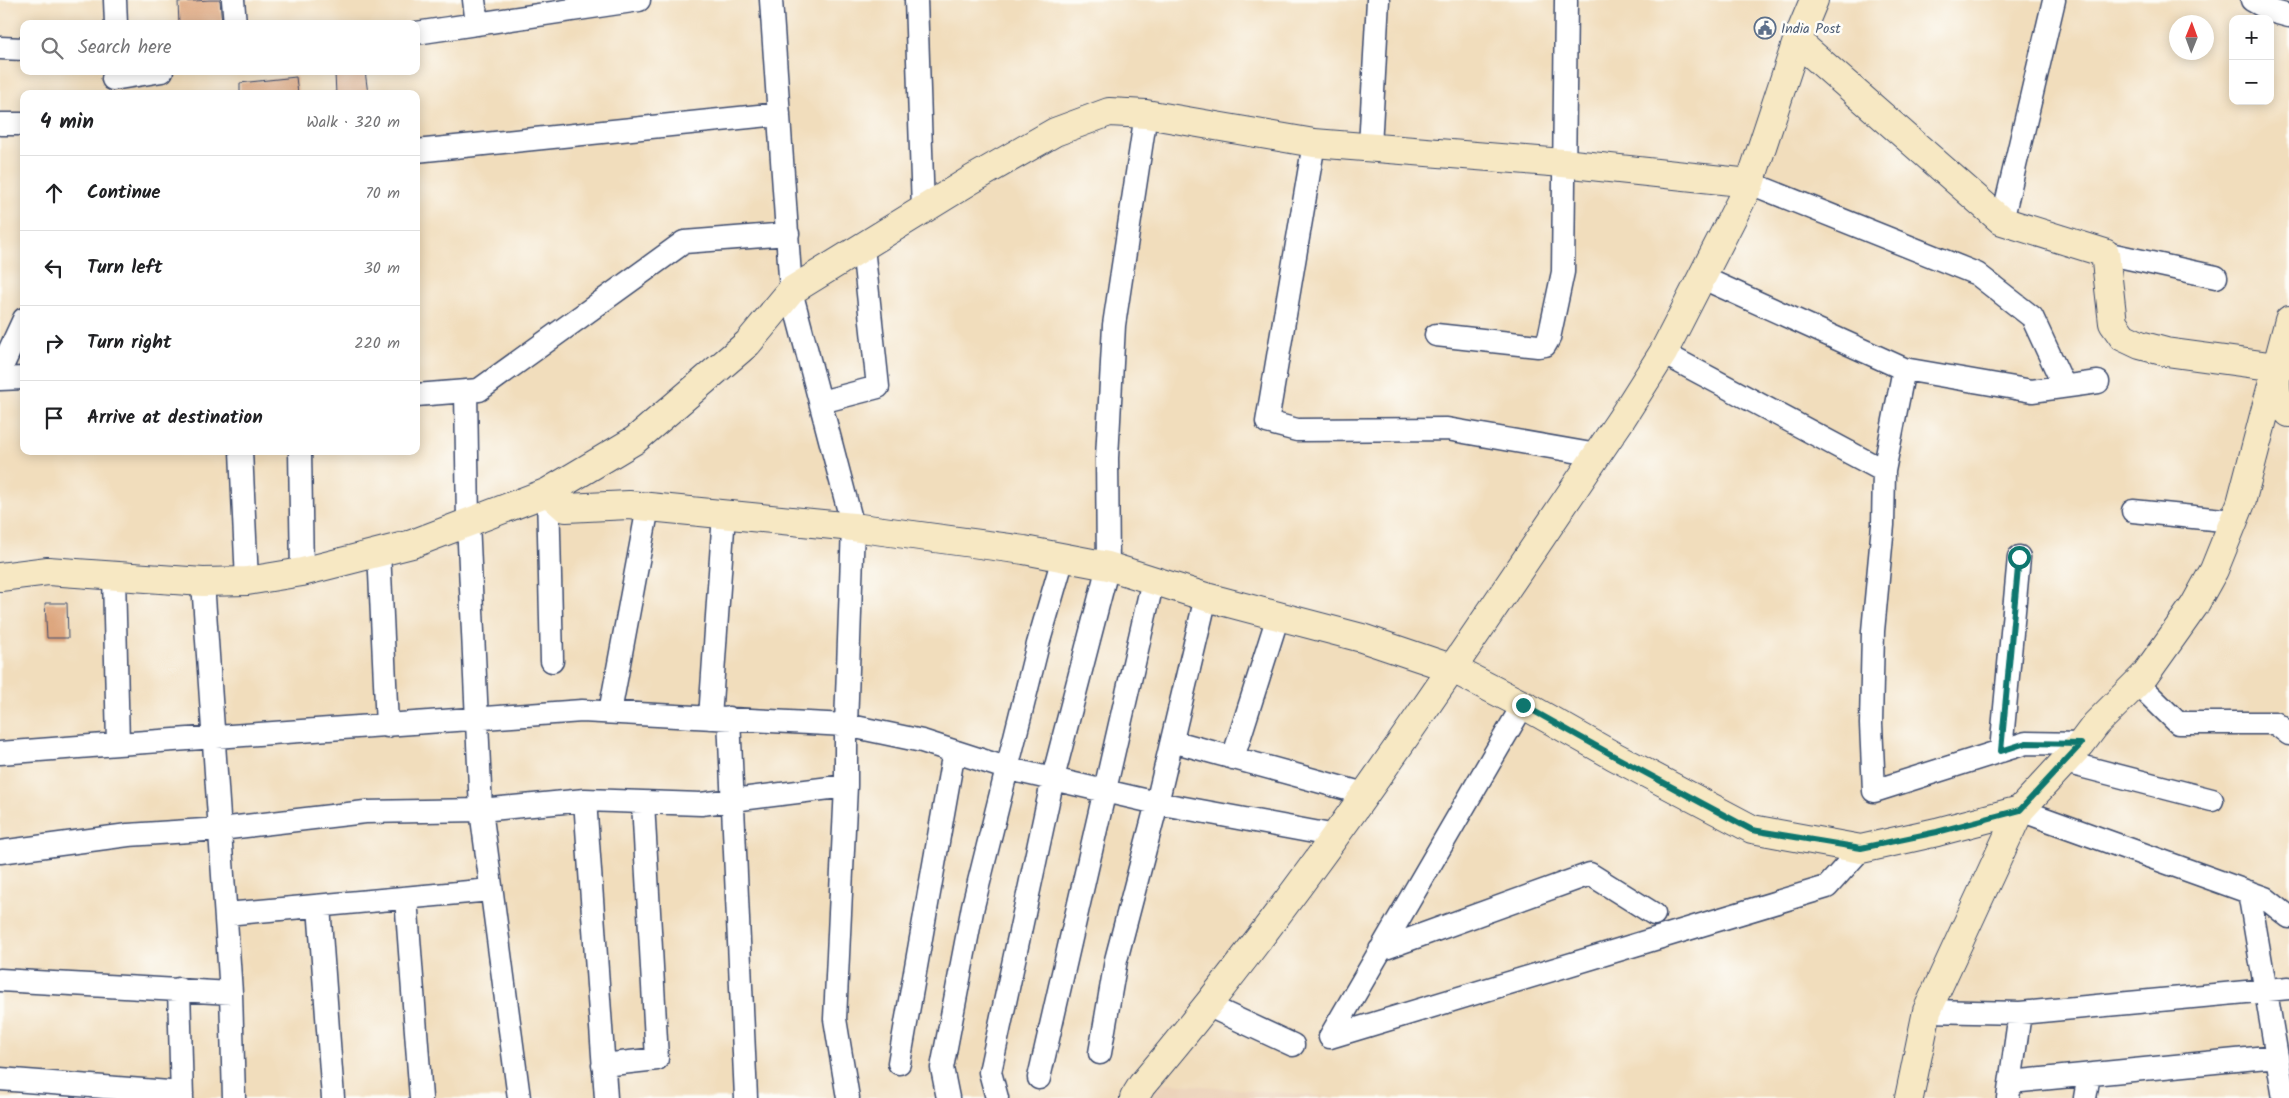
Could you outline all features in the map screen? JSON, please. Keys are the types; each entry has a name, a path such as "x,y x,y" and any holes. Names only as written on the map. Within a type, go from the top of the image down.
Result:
{"street":[{"path":"115,0 116,20"},
{"path":"233,0 235,20"},
{"path":"474,0 477,24"},
{"path":"420,32 639,0"},
{"path":"771,0 792,291 853,527 846,725 846,786 835,1019 848,1098"},
{"path":"916,0 923,210"},
{"path":"1370,147 1378,0"},
{"path":"1436,335 1538,346 1545,345 1549,338 1563,272 1566,0"},
{"path":"1116,1098 1138,1092 1209,1006 1336,836 1597,455 1663,353 1750,183 1797,41 1814,0"},
{"path":"2002,221 2054,0"},
{"path":"2252,0 2274,12 2289,16"},
{"path":"1797,41 2002,221 2105,253 2216,277"},
{"path":"0,48 20,49"},
{"path":"113,81 142,75"},
{"path":"0,577 48,571 203,582 247,581 302,572 412,544 548,492 635,440 748,343 792,291 971,180 1055,132 1109,112 1146,114 1314,143 1563,163 1750,183 1977,274 2032,317 2064,386"},
{"path":"420,151 779,114"},
{"path":"997,1098 990,1072 1053,778 1108,566 1107,458 1114,325 1146,114"},
{"path":"0,124 20,124"},
{"path":"1314,143 1268,422 1297,430 1448,429 1597,455"},
{"path":"420,395 479,390 684,242 788,234"},
{"path":"821,402 878,387 863,247"},
{"path":"2105,253 2114,323 2123,337 2140,345 2166,352 2277,367"},
{"path":"1703,278 1904,369 2032,391 2098,382"},
{"path":"1909,1098 1927,1011 2020,810 2073,753 2096,724 2145,675 2194,606 2214,570 2241,503 2289,320"},
{"path":"0,371 20,328"},
{"path":"1663,353 1884,471"},
{"path":"2277,367 2274,387 2278,401 2289,414"},
{"path":"1904,369 1884,471 1883,525 1873,631 1871,724 1874,791 2026,743 2073,753 2212,800"},
{"path":"0,379 20,378"},
{"path":"466,391 468,521 481,810 519,1098"},
{"path":"241,455 247,581"},
{"path":"300,455 302,572"},
{"path":"548,492 566,508 629,505 853,527 1024,550 1108,566 1206,597 1362,638 1451,668 1523,705 1752,830 1861,848 1937,832 2020,810 2265,898 2289,917"},
{"path":"548,492 552,661"},
{"path":"610,712 648,507"},
{"path":"2133,511 2233,521"},
{"path":"724,514 720,718 733,800 746,1098"},
{"path":"379,551 387,726"},
{"path":"2001,751 2019,557"},
{"path":"948,1098 942,1068 973,906 1009,769 1038,644 1063,558"},
{"path":"114,576 118,744"},
{"path":"1039,1078 1153,580"},
{"path":"203,582 231,993 234,1098"},
{"path":"1100,1053 1116,960 1157,802 1206,597"},
{"path":"1233,758 1278,616"},
{"path":"2137,683 2178,723 2275,723 2289,734"},
{"path":"1523,705 1330,1037 1827,887 1861,848"},
{"path":"0,753 582,711 846,725 922,741 1009,769 1157,802 1336,836"},
{"path":"1172,741 1365,794"},
{"path":"899,1063 954,751"},
{"path":"0,852 128,835 220,829 365,812 481,810 585,800 701,804 846,786"},
{"path":"585,800 606,1098"},
{"path":"603,1065 658,1059 643,802"},
{"path":"1380,950 1590,874 1654,914"},
{"path":"226,914 491,890"},
{"path":"2248,892 2284,1098"},
{"path":"406,898 421,1098"},
{"path":"320,906 333,1098"},
{"path":"0,980 231,993"},
{"path":"1927,1011 2020,1013 2289,988"},
{"path":"0,1079 26,1089 182,1095 178,989"},
{"path":"1209,1006 1293,1044"},
{"path":"2020,1013 2009,1090 2089,1075 2276,1056"},
{"path":"2085,1098 2089,1075"}],"shaded area":[{"path":"1158,1082 1340,1098 1149,1098"}],"building":[{"path":"220,0 222,20 179,20 178,2"},
{"path":"335,75 366,75 367,90 336,90"},
{"path":"296,77 298,90 240,90 240,83"},
{"path":"45,603 67,603 68,638 47,638"}],"place":[{"name":"India Post","path":"1765,28"}],"route":[{"path":"1523,705 1752,830 1861,848 1937,832 2020,810 2081,744 2026,743 2001,751 2019,557"}]}
